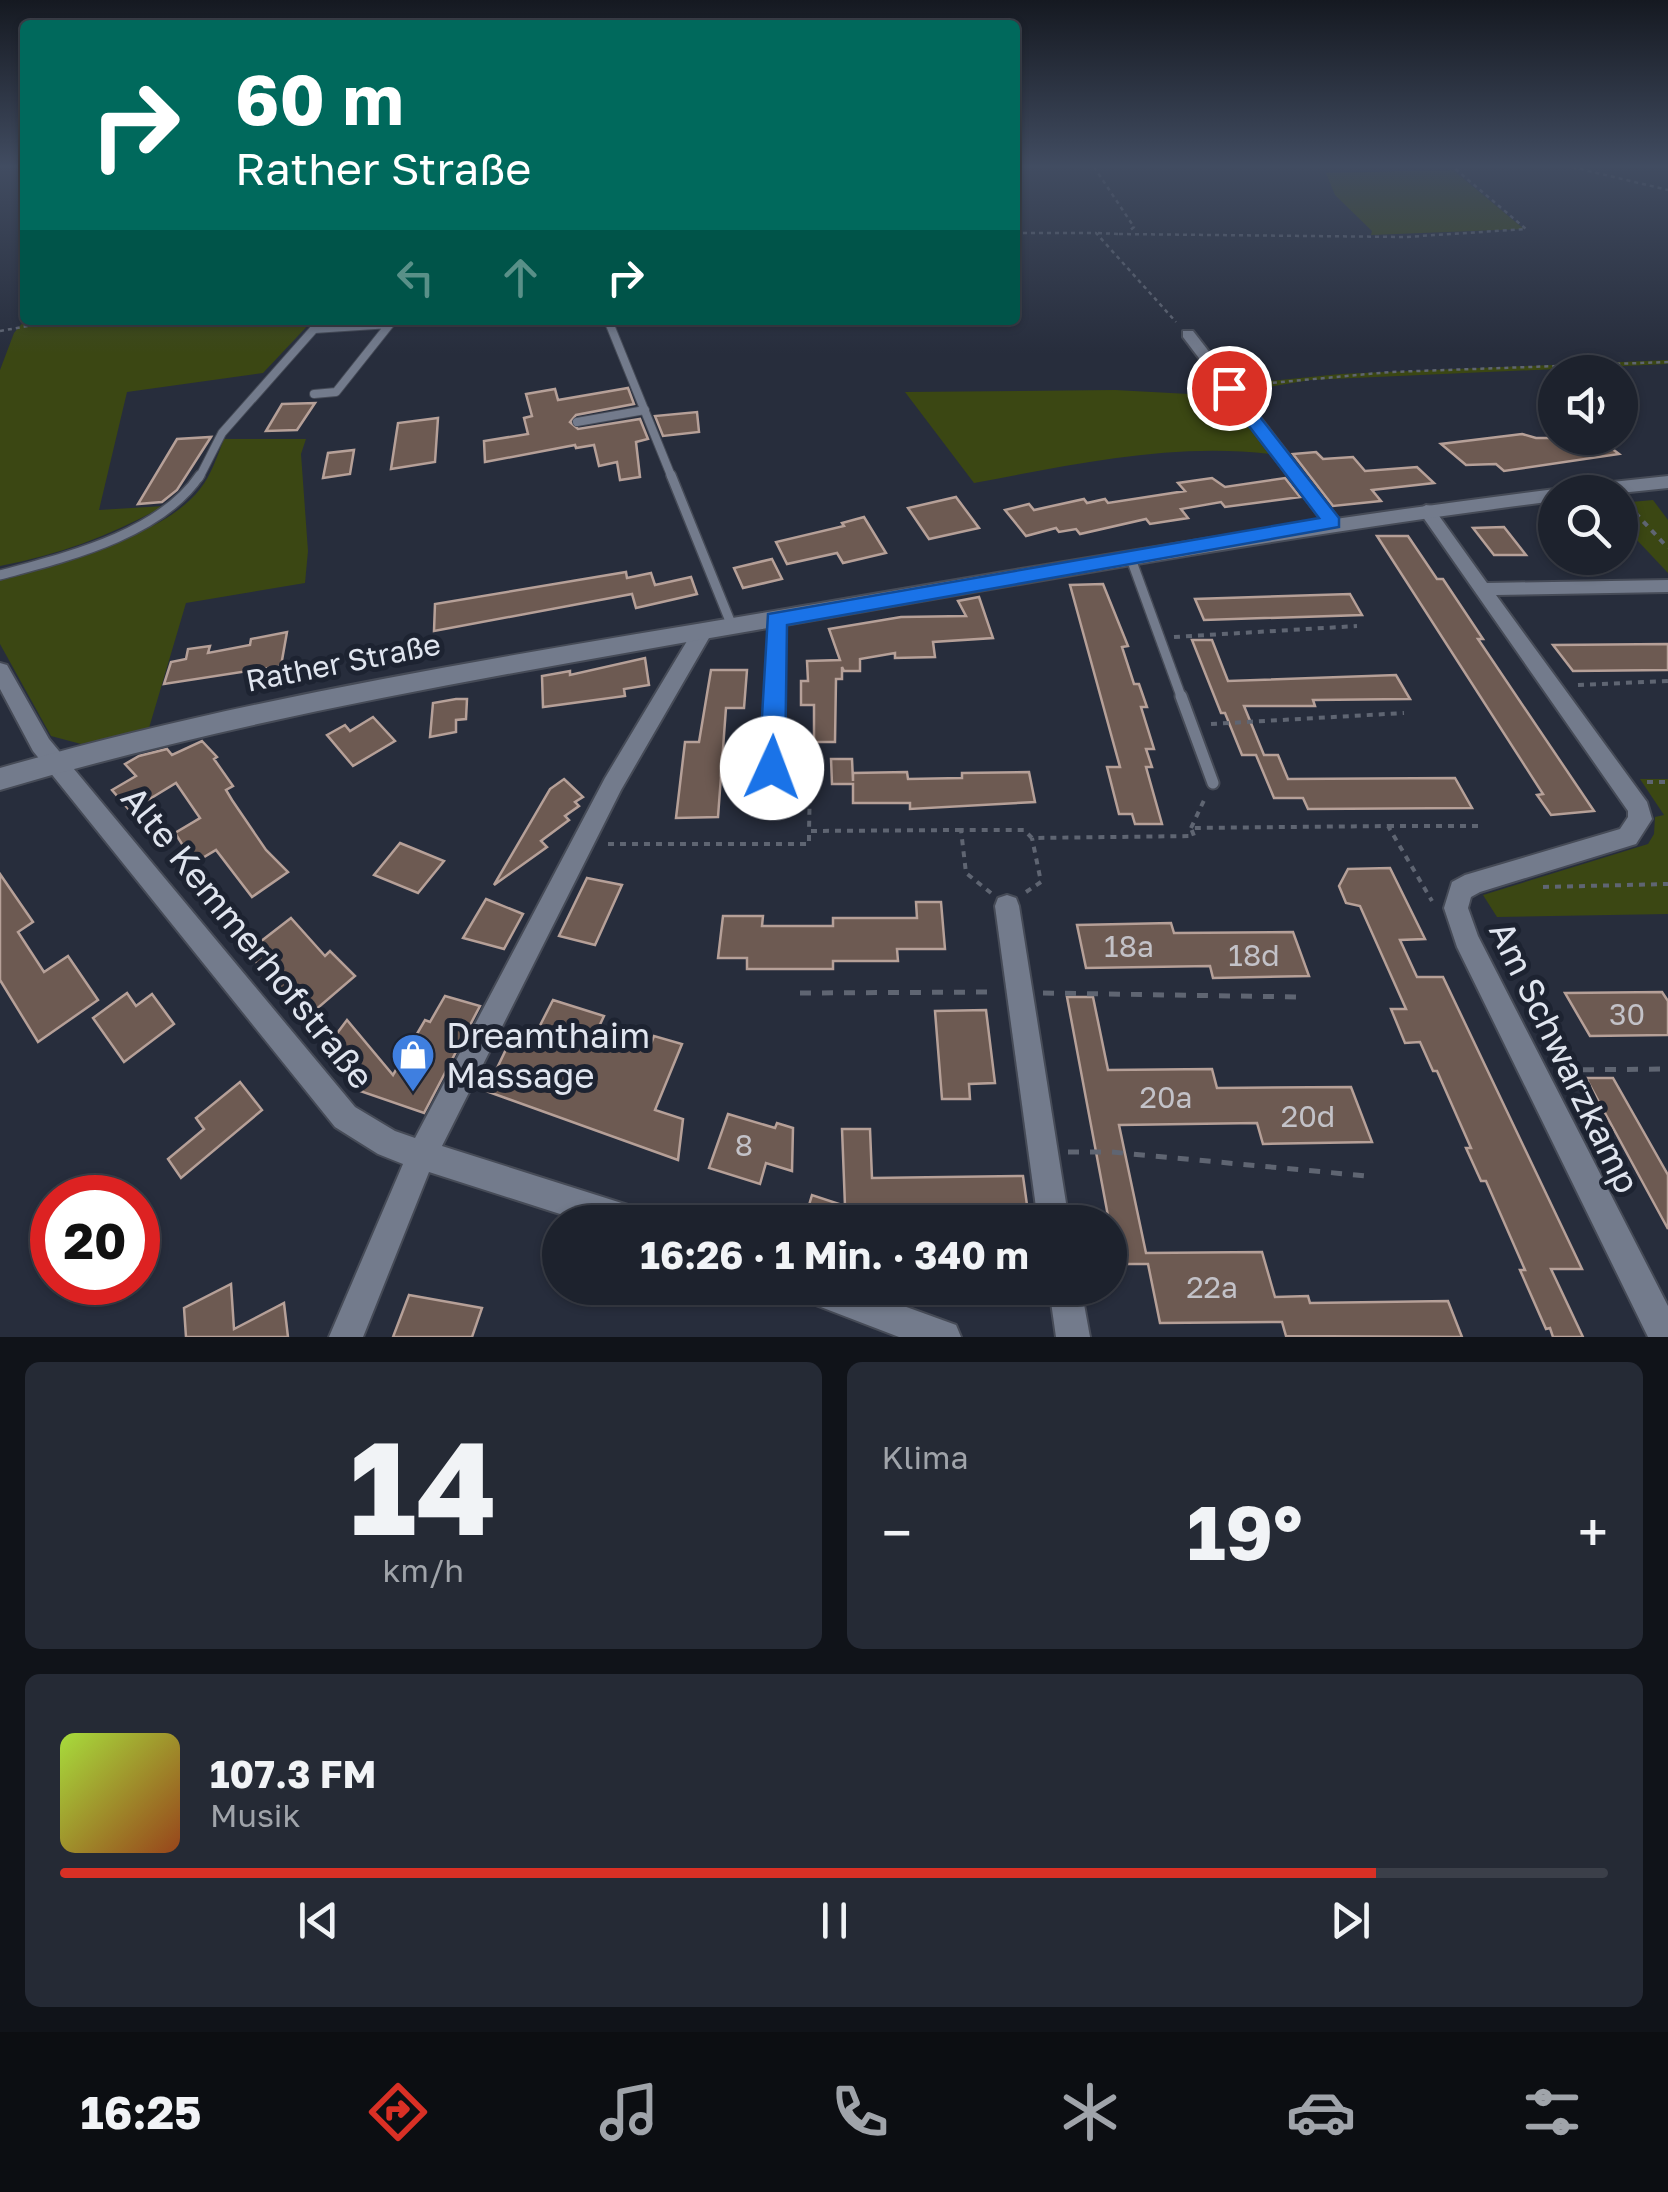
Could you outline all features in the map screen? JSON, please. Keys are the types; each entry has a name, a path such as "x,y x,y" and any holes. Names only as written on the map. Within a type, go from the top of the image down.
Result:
{"street":[{"path":"1188,334 1332,522"},
{"path":"1638,485 1668,482"},
{"name":"Rather Straße","path":"0,779 54,762 296,703 1332,522 1538,497"},
{"name":"Am Schwarzkamp","path":"1426,510 1632,797 1640,819 1636,829 1615,844 1474,883 1461,890 1456,908 1466,939 1666,1337"},
{"path":"1482,589 1668,586"},
{"path":"346,1337 422,1154 613,784 703,631"},
{"name":"Alte Kemmerhofstraße","path":"0,670 54,762 330,1102 364,1131 580,1205"},
{"path":"1007,906 1051,1205"},
{"path":"858,1305 944,1337"},
{"path":"1068,1305 1073,1337"}],"lane":[{"path":"0,574 84,552 174,507 198,479 222,433 318,325"},
{"path":"314,329 375,325"},
{"path":"314,394 336,392 389,325"},
{"path":"610,325 732,626"},
{"path":"578,422 645,410"},
{"path":"1130,556 1213,782"},
{"path":"772,768 776,619"}],"path":[{"path":"1119,234 1129,229"},
{"path":"1020,233 1406,237 1520,229"},
{"path":"1096,233 1188,334"},
{"path":"0,331 34,325"},
{"path":"1229,388 1358,374 1668,362"},
{"path":"1638,516 1668,548"},
{"path":"1160,637 1357,626"},
{"path":"1553,686 1668,681"},
{"path":"1192,724 1404,713"},
{"path":"584,843 809,844 810,785 772,768"},
{"path":"1032,838 1194,836 1191,828 1213,782"},
{"path":"1388,826 1428,900 1456,908"},
{"path":"1191,828 1482,826"},
{"path":"809,831 961,830 1024,830 1032,838 1041,882 1007,906 966,873 961,830"},
{"path":"1540,887 1668,884"},
{"path":"800,993 1299,997"},
{"path":"1532,1070 1668,1069"},
{"path":"1042,1152 1112,1152 1368,1176"}],"green space":[{"path":"1370,229 1514,229 1371,235"},
{"path":"21,325 308,325 263,373 127,392 99,510 164,506 85,543 0,566 0,370"},
{"path":"1668,360 1668,364 1638,365 1638,361"},
{"path":"1538,366 1538,370 1310,380 1240,392 1236,389 1249,383 1340,374"},
{"path":"1115,390 1226,396 1270,454 1159,453 974,483 905,392"},
{"path":"224,439 306,439 301,454 308,551 305,583 186,603 149,728 81,744 51,736 0,644 0,578 108,546 160,522 200,489"},
{"path":"1653,500 1668,520 1668,573 1638,541 1638,501"},
{"path":"1640,779 1668,779 1668,914 1497,917 1483,895 1648,844 1654,834 1655,817 1664,815"}],"building":[{"path":"628,388 634,404 576,415 570,422 578,429 640,419 648,439 636,442 640,477 620,480 617,462 599,466 594,445 485,462 484,441 528,434 524,418 532,416 526,394 555,389 558,400"},
{"path":"315,403 297,430 266,431 282,404"},
{"path":"697,412 699,432 663,436 655,416"},
{"path":"438,418 435,462 391,469 398,423"},
{"path":"1522,434 1538,438 1538,455 1612,455 1504,471 1496,464 1466,465 1441,444"},
{"path":"211,437 177,490 162,502 138,504 177,439"},
{"path":"354,450 350,474 323,478 328,453"},
{"path":"1316,452 1323,459 1353,457 1365,471 1417,467 1434,483 1372,490 1381,501 1333,506 1293,454"},
{"path":"1212,478 1225,487 1285,478 1300,497 1225,507 1221,502 1181,509 1188,518 1150,524 1146,519 1080,534 1076,529 1059,532 1056,528 1026,536 1005,510 1029,504 1034,510 1084,499 1087,503 1105,499 1108,503 1185,491 1178,483"},
{"path":"956,497 979,528 929,539 908,508"},
{"path":"864,517 886,553 843,563 837,553 787,564 776,542 844,526 842,523"},
{"path":"1504,527 1526,555 1494,555 1473,528"},
{"path":"1377,536 1408,536 1437,579 1443,579 1483,639 1478,639 1594,811 1551,815 1537,795 1543,794"},
{"path":"772,559 782,579 743,588 734,568"},
{"path":"626,572 627,578 651,573 655,585 691,577 697,594 636,608 632,594 434,631 435,604"},
{"path":"1103,584 1128,646 1122,647 1134,684 1139,684 1147,707 1141,707 1154,749 1146,749 1152,767 1146,767 1162,824 1135,824 1132,814 1119,814 1107,767 1120,767 1070,585"},
{"path":"1350,594 1362,615 1204,620 1195,599"},
{"path":"979,597 993,638 933,642 935,657 895,658 895,653 860,659 860,671 844,671 842,667 842,679 836,679 835,742 814,742 814,705 801,705 801,681 808,681 807,661 840,660 829,629 901,617 966,616 958,601"},
{"path":"287,632 281,666 164,684 171,662 186,659 188,649 210,646 208,653 250,645 251,639"},
{"path":"1192,640 1212,640 1228,681 1396,675 1410,699 1313,700 1315,706 1244,706 1264,755 1278,755 1288,779 1455,778 1472,808 1308,809 1303,798 1274,798 1256,755 1242,755"},
{"path":"1668,644 1668,670 1573,671 1553,645"},
{"path":"645,658 649,685 624,689 625,696 543,707 542,676 570,671 570,675"},
{"path":"711,670 747,670 744,708 726,708 718,817 676,818 685,742 699,742"},
{"path":"467,699 466,719 456,720 456,732 430,737 433,703"},
{"path":"373,717 395,741 353,766 327,735 345,725 350,731"},
{"path":"202,741 217,757 214,759 233,786 226,790 232,800 266,850 288,872 252,897 216,850 194,863 175,833 200,818 176,783 130,811 112,790 136,776 125,764 139,756 167,749 172,755"},
{"path":"831,759 852,759 853,781 853,773 907,772 908,779 1029,772 1035,802 910,809 910,803 853,803 853,784 832,784"},
{"path":"564,779 583,797 575,802 579,806 565,816 569,820 541,841 547,847 494,885 550,789"},
{"path":"400,843 444,861 418,893 374,875"},
{"path":"1390,868 1425,939 1400,940 1417,977 1443,977 1582,1269 1551,1269 1583,1337 1553,1337 1550,1328 1546,1329 1520,1270 1525,1270 1486,1181 1481,1181 1466,1148 1471,1148 1437,1071 1433,1071 1420,1042 1405,1043 1391,1009 1406,1009 1360,906 1346,903 1339,886 1348,869"},
{"path":"0,874 33,922 18,932 44,972 68,956 98,1000 38,1042 0,980"},
{"path":"587,878 622,885 595,945 559,936"},
{"path":"486,899 523,914 504,949 463,938"},
{"path":"916,902 941,902 945,949 897,949 898,961 833,961 833,969 747,969 747,958 718,958 723,916 763,916 762,926 833,926 833,918 917,918"},
{"path":"291,918 325,956 330,951 355,976 306,1018 247,952"},
{"path":"1171,923 1174,933 1293,932 1309,976 1213,978 1210,966 1086,968 1077,925"},
{"path":"1662,992 1668,1001 1668,1035 1590,1036 1565,993"},
{"path":"127,993 136,1006 152,994 174,1024 124,1062 93,1018"},
{"path":"445,996 480,1006 424,1113 360,1091 326,1048 347,1020 393,1075 425,1020 430,1022"},
{"path":"1067,997 1093,997 1108,1070 1212,1069 1217,1088 1351,1087 1372,1142 1263,1144 1257,1123 1119,1125 1146,1253 1262,1252 1275,1297 1308,1296 1310,1303 1448,1301 1462,1337 1286,1336 1282,1322 1160,1323 1148,1264 1127,1264 1127,1205 1106,1205"},
{"path":"553,1000 604,1016 596,1033 649,1049 654,1036 682,1044 655,1110 683,1119 678,1160 486,1091 510,1041 529,1047"},
{"path":"986,1010 995,1083 969,1084 970,1099 942,1099 935,1011"},
{"path":"1586,1078 1613,1078 1668,1175 1668,1229"},
{"path":"240,1082 262,1110 181,1178 168,1159 204,1129 196,1118"},
{"path":"728,1114 775,1128 777,1123 793,1128 792,1171 766,1163 760,1184 709,1168"},
{"path":"842,1129 870,1129 872,1178 1023,1176 1027,1205 1010,1205 845,1205"},
{"path":"812,1195 842,1205 809,1205"},
{"path":"231,1284 234,1329 284,1303 288,1337 186,1337 184,1308"},
{"path":"409,1295 482,1308 472,1337 393,1337"}],"place":[{"name":"Dreamthaim Massage","path":"413,1093"}],"route":[{"path":"772,768 776,619 1332,522 1229,388"}]}
